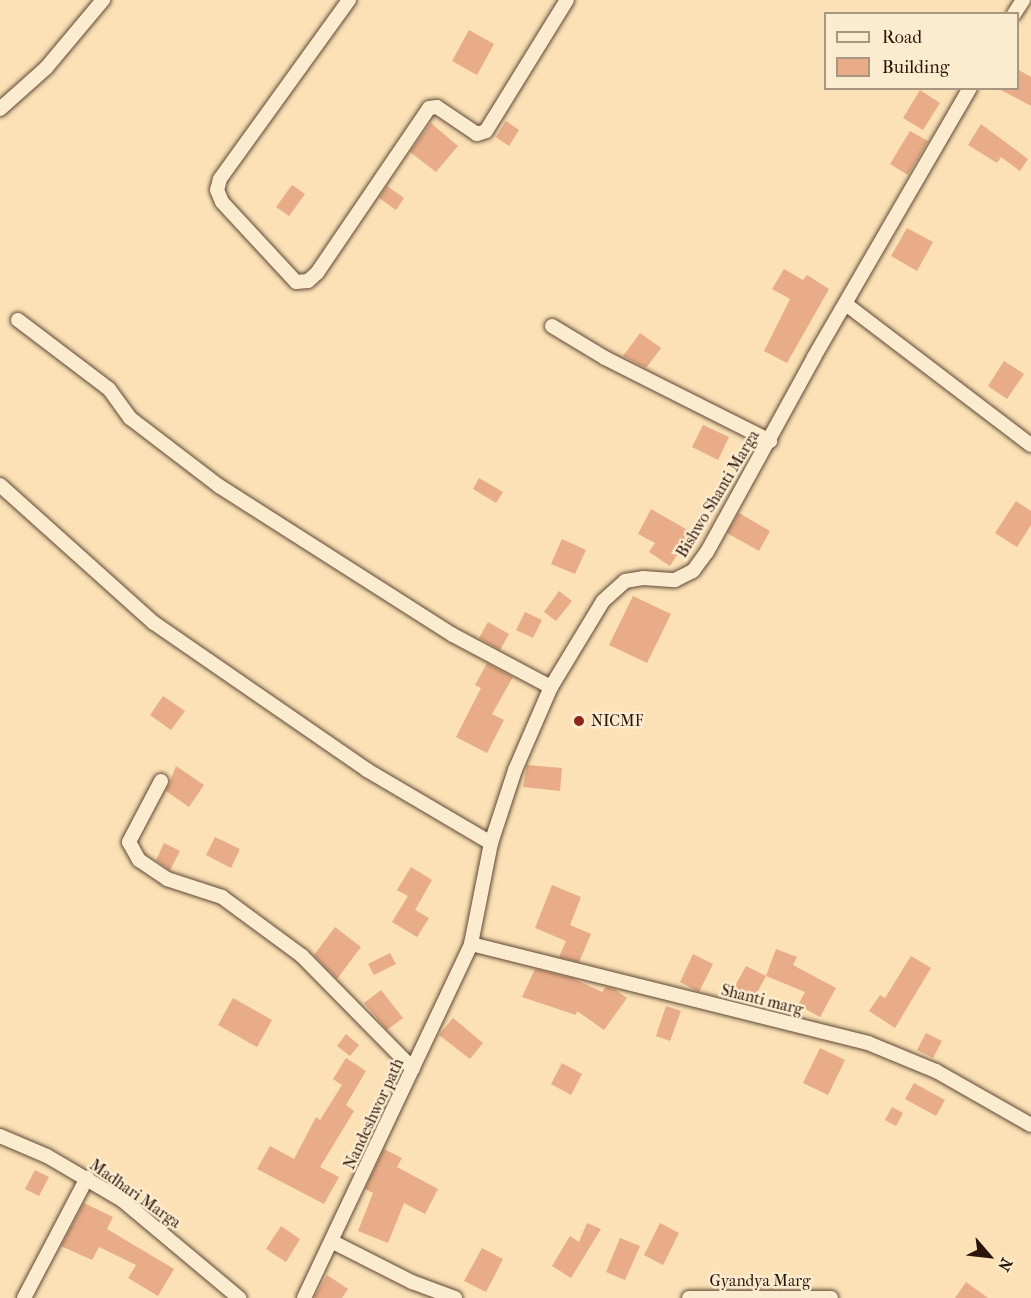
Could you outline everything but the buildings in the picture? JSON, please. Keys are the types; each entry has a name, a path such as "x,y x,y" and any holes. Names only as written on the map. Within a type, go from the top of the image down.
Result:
{"street":[{"path":"0,109 46,68 103,0"},
{"path":"350,0 220,179 217,190 222,202 297,282 308,281 317,273 429,108 437,107 477,134 486,131 567,0"},
{"name":"Bishwo Shanti Marga","path":"471,944 491,843 515,770 551,687 603,601 625,581 675,580 693,571 770,441 814,357 847,305 969,90"},
{"path":"847,305 1031,445"},
{"path":"18,320 109,389 130,418 219,486 453,635 551,687"},
{"path":"552,326 605,358 770,441"},
{"path":"0,484 154,623 367,770 491,843"},
{"path":"160,781 129,842 139,861 167,879 222,897 302,956 413,1069"},
{"name":"Nandeshwor path","path":"304,1298 333,1242 471,944"},
{"name":"Shanti marg","path":"471,944 868,1043 936,1071 1031,1125"},
{"name":"Madhari Marga","path":"0,1136 87,1178 148,1220 239,1298"},
{"path":"24,1298 87,1178"},
{"path":"333,1242 412,1282 455,1298"},
{"name":"Gyandya Marg","path":"689,1298 831,1298"}],"place":[{"name":"NICMF","path":"579,721"}]}
